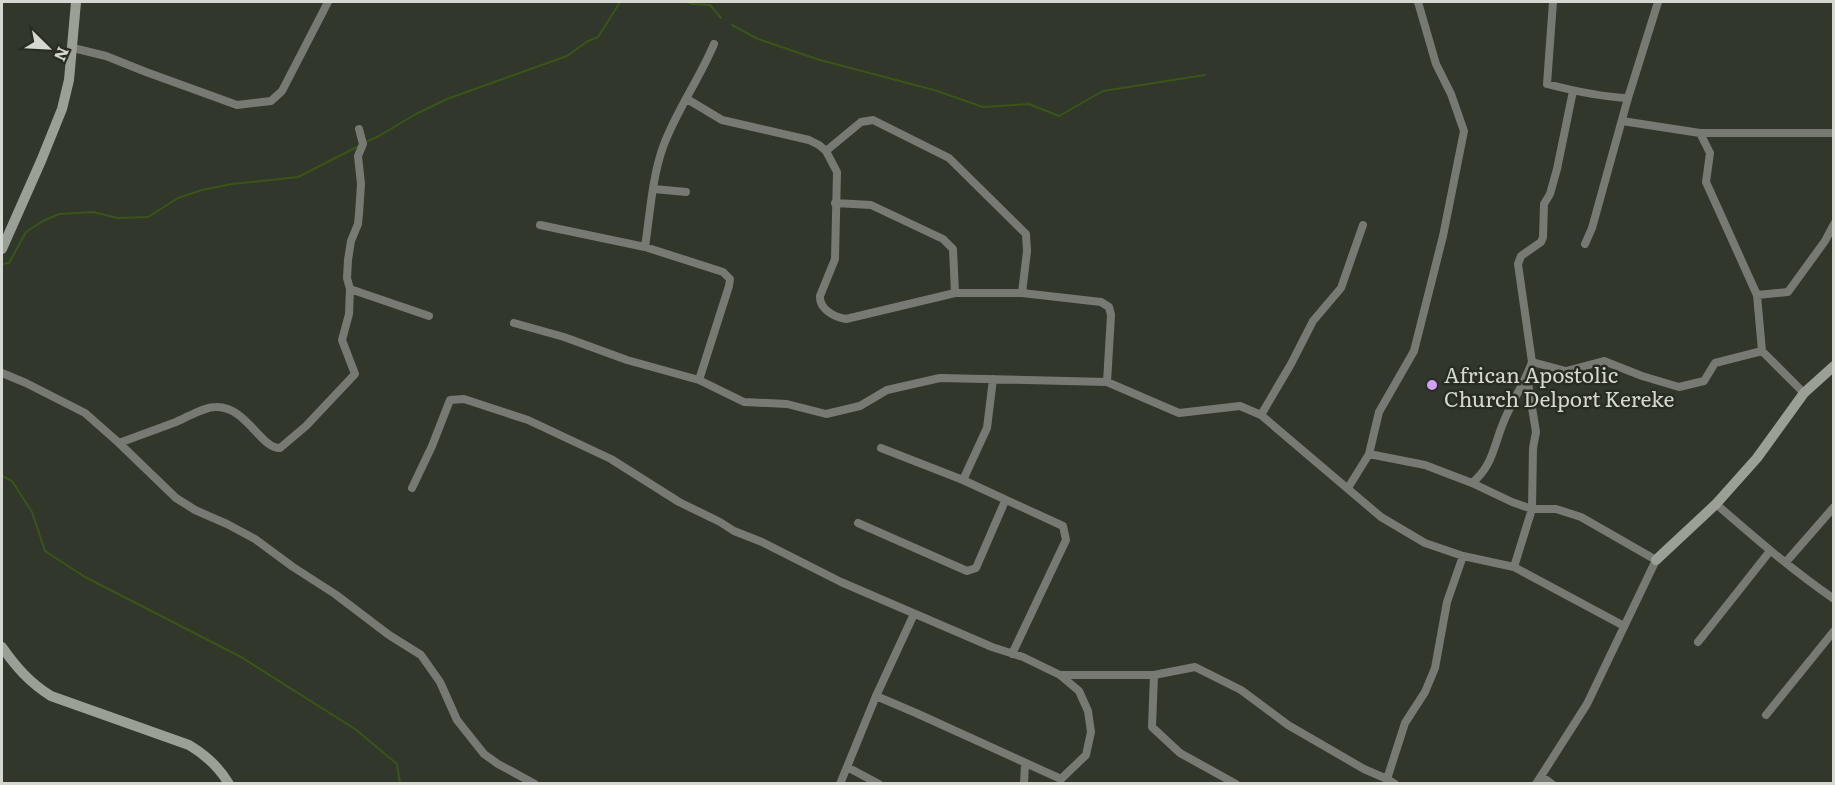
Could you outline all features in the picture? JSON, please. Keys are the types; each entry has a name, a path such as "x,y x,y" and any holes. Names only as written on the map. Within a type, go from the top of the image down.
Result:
{"street":[{"path":"2,249 62,109 69,80 76,2"},
{"path":"73,48 106,56 237,105 271,101 282,91 328,2"},
{"path":"1348,489 1370,454 1379,412 1414,351 1443,236 1464,131 1451,94 1436,64 1418,2"},
{"path":"1553,2 1547,84 1612,98 1628,98"},
{"path":"1586,244 1658,2"},
{"path":"645,246 663,149 714,44"},
{"path":"1472,483 1482,475 1489,464 1502,425 1527,377 1532,362 1518,264 1521,256 1541,242 1543,237 1544,204 1550,194 1557,169 1573,91"},
{"path":"687,99 722,120 809,141 826,151 837,172 835,259 819,300 824,309 838,318 846,319 955,293 1022,293 1101,302 1109,307 1111,315 1107,382"},
{"path":"826,151 861,122 873,120 949,158 1026,234 1027,251 1022,293"},
{"path":"1622,121 1700,132 1833,133"},
{"path":"119,442 152,432 214,407 225,408 243,418 270,446 280,448 306,426 355,374 354,366 342,340 349,314 348,260 359,214 361,184 358,156 363,144 359,129"},
{"path":"1700,132 1710,153 1706,182 1757,295 1762,351 1804,393"},
{"path":"654,189 687,192"},
{"path":"836,203 871,205 943,239 953,249 955,293"},
{"path":"1757,295 1788,292 1825,241 1833,224"},
{"path":"540,225 645,246 723,272 730,279 729,286 699,380"},
{"path":"1261,415 1313,321 1341,288 1364,225"},
{"path":"350,289 429,316"},
{"path":"514,323 564,337 627,360 699,380 744,402 787,404 825,414 860,406 887,390 940,378 1107,382 1179,413 1240,406 1261,415 1381,517 1425,543 1463,556 1514,567 1624,626"},
{"path":"1532,362 1566,371 1604,361 1679,387 1704,381 1715,363 1762,351"},
{"path":"1552,783 1538,780 1587,704 1656,560 1716,504 1757,458 1804,393 1833,366"},
{"path":"2,373 27,383 85,413 119,442 176,498 195,510 255,539 335,594 389,635 421,655 440,681 461,726 484,754 535,783"},
{"path":"1514,567 1532,509 1533,448 1536,432 1527,377"},
{"path":"963,480 987,428 993,379"},
{"path":"412,488 432,446 450,399 464,399 528,420 611,459 679,502 820,573 914,614 1023,657 1060,675 1079,691 1088,711 1091,732 1086,755 1061,779 876,696"},
{"path":"881,448 963,480 1063,526 1066,540 1012,654"},
{"path":"1370,454 1425,465 1532,509 1556,509 1581,517 1656,560"},
{"path":"858,523 967,571 976,568 1005,501"},
{"path":"1716,504 1770,551 1833,599"},
{"path":"1786,562 1833,507"},
{"path":"1698,642 1770,551"},
{"path":"1060,675 1155,675 1195,667 1240,690 1288,725 1364,769 1391,781 1405,723 1425,692 1435,668 1447,602 1463,556"},
{"path":"840,783 876,696 914,614"},
{"path":"1766,715 1833,631"},
{"path":"2,647 22,674 51,696 189,745 206,755 229,783"},
{"path":"1155,675 1152,727 1180,753 1236,783"},
{"path":"1024,783 1025,764"},
{"path":"848,767 879,783"}],"waterway":[{"path":"364,143 447,99 567,56 588,41 598,37 620,2"},
{"path":"687,2 710,5 721,18"},
{"path":"732,25 758,39 820,60 934,90 983,107 1029,104 1059,116 1103,91 1205,75"},
{"path":"3,264 9,263 26,232 59,214 93,212 118,218 148,217 178,198 202,190 232,184 298,177 359,146"},
{"path":"2,476 12,481 32,512 45,551 85,577 241,657 355,729 397,764 400,784"}],"place":[{"name":"African Apostolic Church Delport Kereke","path":"1432,385"}]}
